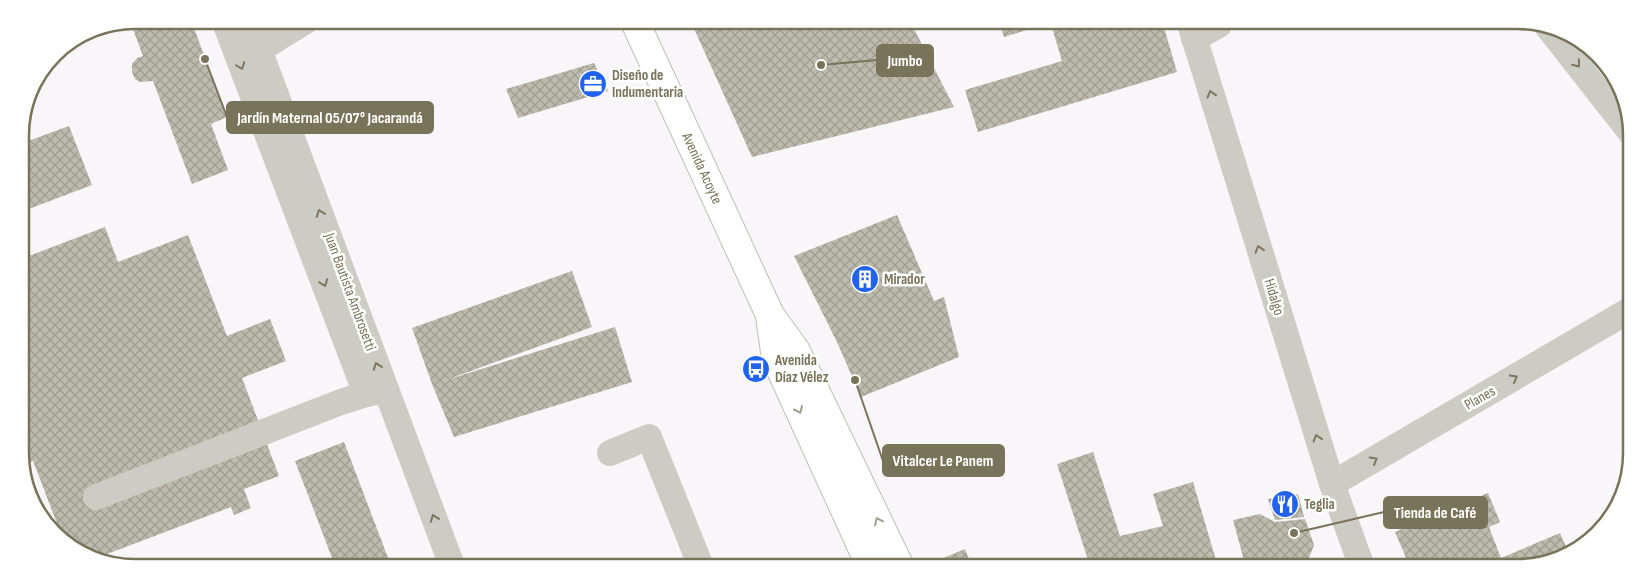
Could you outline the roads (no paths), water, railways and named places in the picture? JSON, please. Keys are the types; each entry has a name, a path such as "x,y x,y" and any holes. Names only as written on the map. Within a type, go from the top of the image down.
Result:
{"main road":[{"name":"Avenida Acoyte","path":"638,29 770,315 796,351 896,559"},
{"name":"Avenida Acoyte","path":"770,315 776,359 867,559"}],"street":[{"path":"96,497 341,402 376,392 228,29"},
{"name":"Juan Bautista Ambrosetti","path":"251,29 376,392 449,559"},
{"path":"259,50 293,29"},
{"name":"Hidalgo","path":"1192,32 1332,484 1359,559"},
{"path":"1555,36 1622,122"},
{"name":"Planes","path":"1332,484 1623,314"},
{"path":"610,453 649,437 698,559"}],"place":[{"name":"Jardín Maternal 05/07° Jacarandá","path":"205,59"},
{"name":"Jumbo","path":"821,65"},
{"name":"Diseño de Indumentaria","path":"593,84"},
{"name":"Mirador","path":"865,279"},
{"name":"Avenida Díaz Vélez","path":"756,369"},
{"name":"Vitalcer Le Panem","path":"855,380"},
{"name":"Teglia","path":"1285,504"},
{"name":"Tienda de Café","path":"1294,533"}]}
